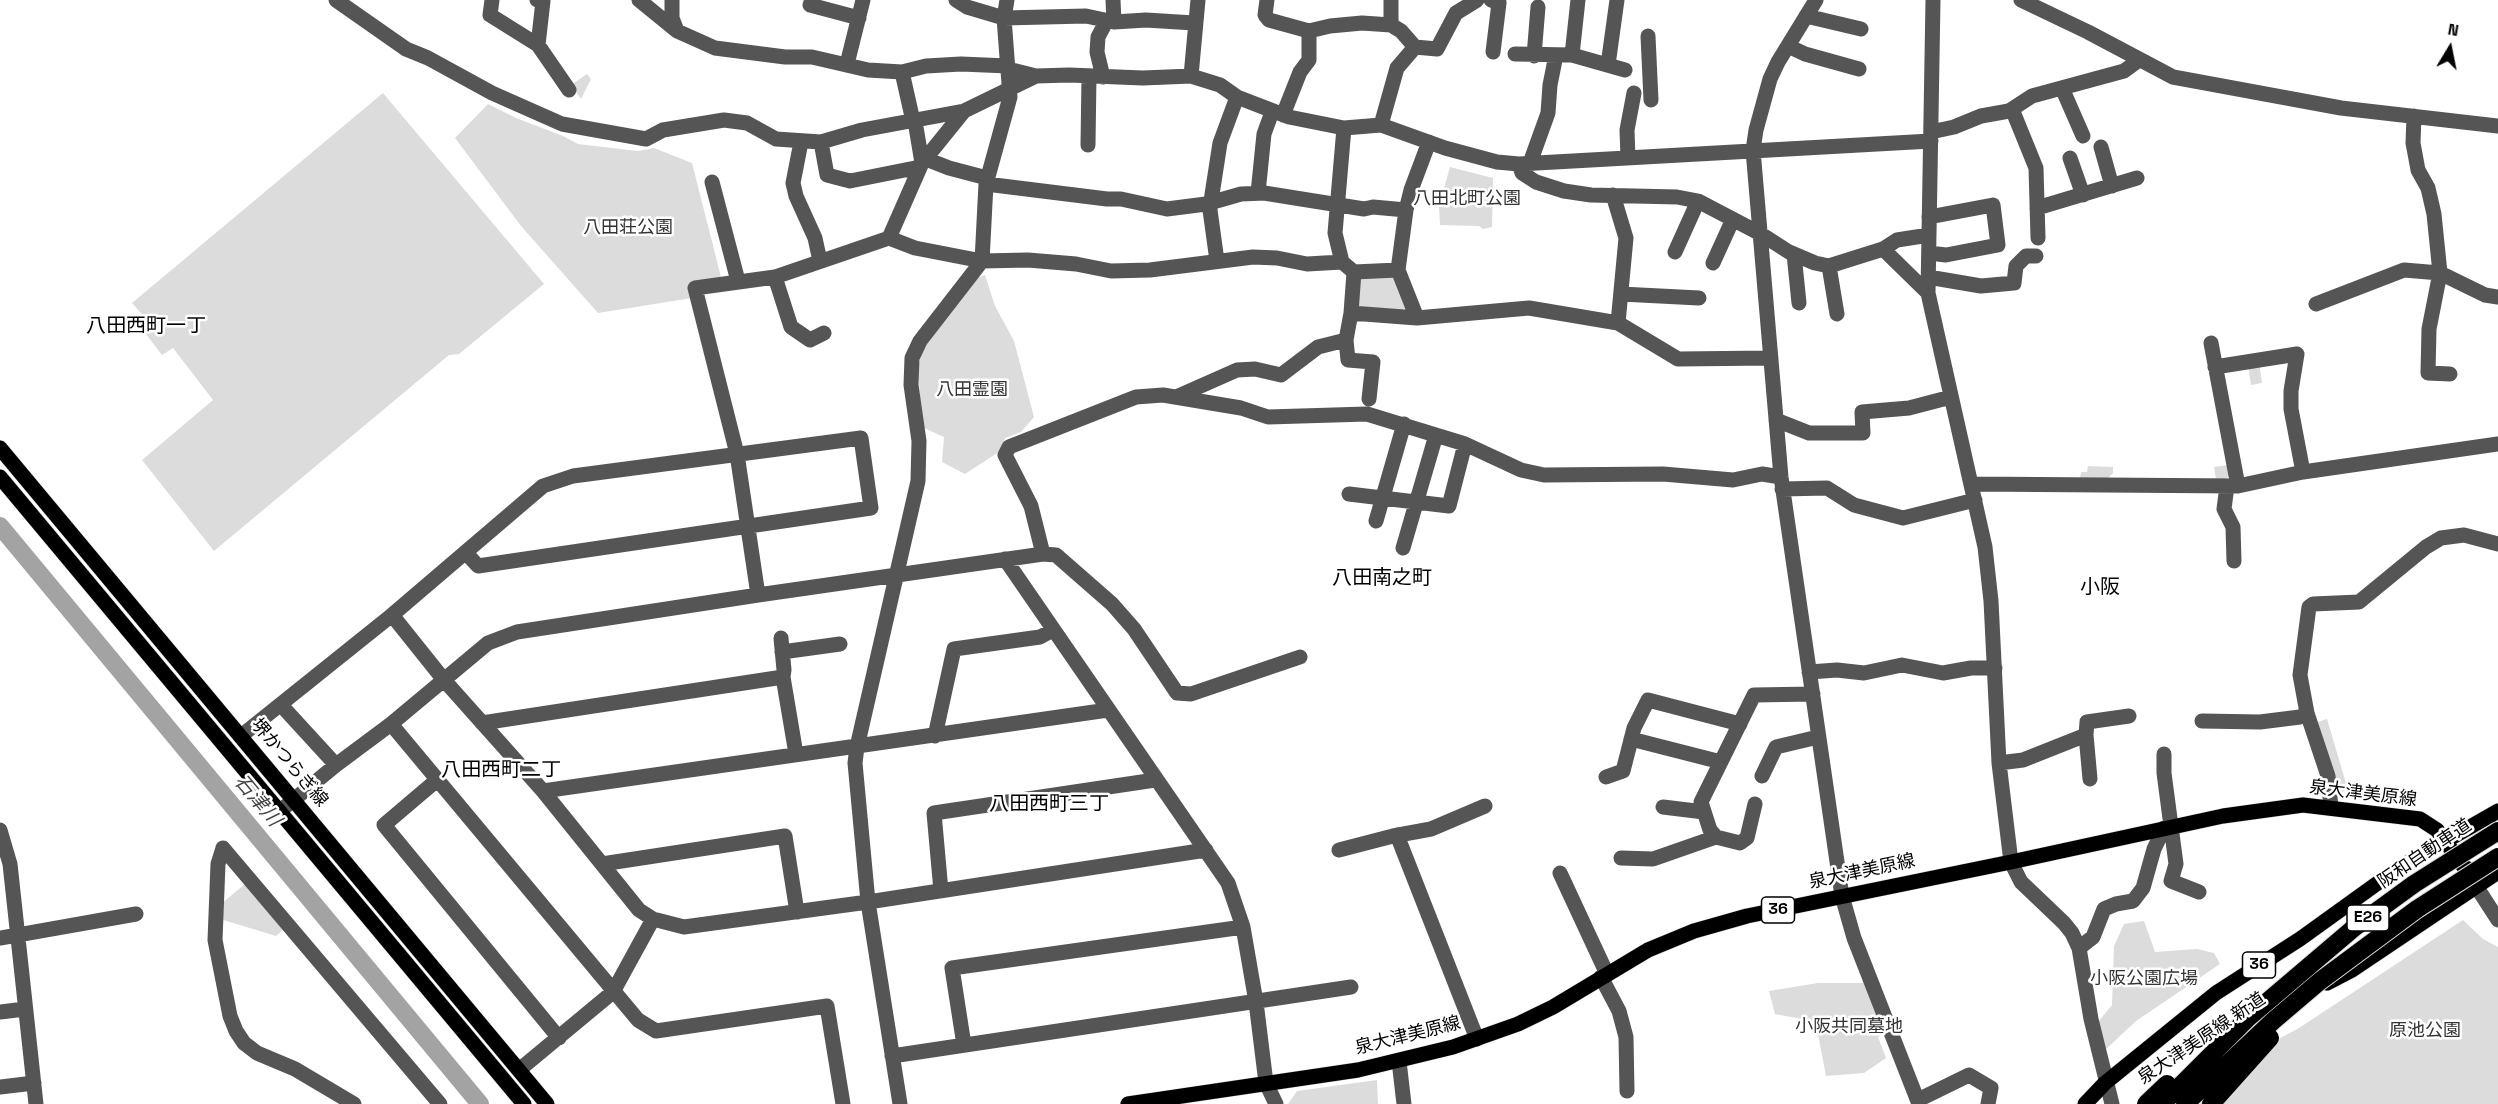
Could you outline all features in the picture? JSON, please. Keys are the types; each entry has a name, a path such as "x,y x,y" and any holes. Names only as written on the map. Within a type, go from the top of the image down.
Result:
{"highway":[{"name":"阪和自動車道","path":"2162,1104 2248,1018 2355,927 2414,884 2498,831"},
{"name":"E26","path":"2185,1104 2273,1021 2369,943 2498,857"},
{"path":"2211,1104 2277,1030 2369,943"},
{"path":"2144,1104 2181,1071 2248,1018"}],"main road":[{"name":"堺かつらぎ線","path":"0,448 548,1104"},
{"name":"堺かつらぎ線","path":"0,477 524,1104"},
{"name":"泉大津美原線","path":"1128,1104 1358,1070 1399,1061 1477,1039 1518,1024 1552,1007 1648,950 1694,931 1747,916 2223,816 2303,805 2420,819 2437,830 2464,867 2484,873 2498,866"},
{"name":"36","path":"2444,840 2498,810"},
{"name":"泉大津美原線 新道","path":"2085,1104 2105,1083 2216,993 2300,939 2400,867 2444,840"},
{"name":"泉大津美原線 新道","path":"2144,1104 2252,1024 2352,970 2498,872"}],"street":[{"path":"336,0 406,49 428,58 492,93 562,124 646,139 663,130 724,120 747,123 776,139 821,142 862,130 964,111 1036,76"},
{"path":"492,0 490,15 538,45 569,90"},
{"path":"537,0 543,1 538,45"},
{"path":"639,0 678,31 715,48 785,57 812,57 868,70 902,72 926,66 961,64 1008,67 1036,76 1143,78 1191,76 1220,85 1237,97 1278,113 1344,128 1381,125 1497,162 1525,164 1931,137 1981,116 2012,109 2032,96 2124,71 2139,60"},
{"path":"672,0 672,18 678,31"},
{"path":"812,0 810,5 859,18"},
{"path":"847,64 864,0"},
{"path":"956,0 967,7 1004,18 1086,16 1110,21 1146,20 1194,23"},
{"path":"900,1104 868,902 855,763 918,481 919,441 911,385 912,358 920,341 982,261 986,181 1010,97 1004,18 1007,0"},
{"path":"1088,146 1098,37 1110,21 1113,0"},
{"path":"1191,76 1194,23 1198,0"},
{"path":"1267,0 1266,15 1269,20 1310,31 1330,26 1362,23 1390,25 1401,32 1415,47 1437,49 1456,13 1477,0"},
{"path":"1390,25 1391,0"},
{"path":"1491,0 1499,3 1493,52"},
{"path":"1572,55 1578,0"},
{"path":"1608,65 1617,0"},
{"path":"1816,0 1778,62 1766,93 1753,150 1782,483 1842,896 1854,938 1919,1102 1969,1075 1991,1088 1988,1104"},
{"path":"1933,0 1928,285 1985,547 1991,601 1999,763 2011,862 2022,882 2064,923 2079,948 2091,1019 2112,1104"},
{"path":"2021,0 2173,77 2341,108 2498,126"},
{"path":"1534,56 1538,7"},
{"path":"1806,16 1862,29"},
{"path":"1258,193 1264,134 1309,60 1310,31"},
{"path":"1628,158 1627,130 1633,97 1655,99 1648,36"},
{"path":"1788,46 1805,54 1859,69"},
{"path":"1381,125 1397,68 1415,47"},
{"path":"1515,54 1572,55 1625,70"},
{"path":"1556,55 1548,112 1522,173 1536,182 1563,191 1677,197 1698,201 1794,254 1829,266 1883,249 1897,240 1929,235"},
{"path":"902,72 923,163"},
{"path":"2062,88 2083,136"},
{"path":"1217,261 1210,210 1211,201 1220,143 1237,97"},
{"path":"2012,109 2036,168 2038,238"},
{"path":"890,238 923,163 964,111"},
{"path":"2414,116 2415,152 2418,170 2428,188 2434,214 2440,273 2429,329 2428,373 2450,374"},
{"path":"1344,128 1335,233 1348,267 1351,313 1346,340 1348,360 1372,362 1369,399"},
{"path":"801,142 793,183 796,196 815,237 820,261"},
{"path":"821,142 827,175 850,181 923,163 949,168 986,181 1107,199 1121,199 1167,209 1206,204 1241,194 1258,193 1364,209 1373,207 1406,210"},
{"path":"1417,318 1398,270 1406,210 1429,142"},
{"path":"2101,147 2112,186"},
{"path":"2070,158 2082,195"},
{"path":"2037,208 2138,178"},
{"path":"712,182 738,281"},
{"path":"1613,195 1626,238 1618,323"},
{"path":"1675,252 1698,201"},
{"path":"1929,217 1993,205 1998,245 1946,255 1929,253"},
{"path":"1713,263 1733,219"},
{"path":"758,595 737,454 695,288 775,277 890,238 915,248 982,261 1028,260 1076,264 1111,271 1150,270 1253,257 1277,258 1307,264 1398,270"},
{"path":"1883,249 1928,285 1981,286 2014,283 2016,266 2026,256 2036,256"},
{"path":"1794,254 1798,303"},
{"path":"1829,266 1837,314"},
{"path":"2316,304 2404,270 2440,273 2485,295 2498,297"},
{"path":"775,277 791,327 810,340 824,333"},
{"path":"1621,294 1699,298"},
{"path":"1351,313 1417,318 1529,308 1618,323 1678,359 1771,358"},
{"path":"1176,397 1237,370 1255,369 1281,375 1318,347 1346,340"},
{"path":"2211,343 2233,486 2224,509 2233,527 2234,561"},
{"path":"2216,368 2297,354 2290,391 2291,409 2303,471"},
{"path":"1043,554 1032,506 1005,455 1009,447 1136,397 1163,395 1241,408 1268,417 1367,414 1465,444 1521,470 1544,476 1663,474 1733,480 1761,474 1782,483 1827,488 1854,506 1902,518 1975,500"},
{"path":"1776,420 1809,433 1863,434 1862,412 1909,408 1951,397"},
{"path":"1376,521 1404,424"},
{"path":"1403,548 1436,435"},
{"path":"241,736 392,615 543,486 583,474 861,438 871,508 478,566 466,553"},
{"path":"1349,494 1449,506 1465,444"},
{"path":"1971,484 2233,486 2303,471 2498,444"},
{"path":"2331,807 2328,776 2307,713 2300,675 2308,607 2313,604 2359,602 2426,547 2441,538 2464,535 2498,544"},
{"path":"280,811 391,724 488,643 517,632 758,595 1005,559 1043,554 1056,555 1112,604 1134,630 1177,693 1191,694 1300,657"},
{"path":"1005,559 1228,883 1243,927 1256,1002 1266,1083 1276,1104"},
{"path":"392,615 444,680 543,791 639,910 653,919 684,927 868,902 1206,850"},
{"path":"935,736 954,649 1040,637 1053,630"},
{"path":"796,754 783,677 781,645 840,644"},
{"path":"1809,672 1837,670 1864,673 1902,665 1943,673 1971,668 1995,668"},
{"path":"482,723 783,677"},
{"path":"1716,837 1710,830 1701,802 1754,695 1813,694"},
{"path":"1606,777 1623,771 1634,728 1648,700 1740,724"},
{"path":"281,705 336,765"},
{"path":"543,791 1108,710"},
{"path":"2202,721 2260,722 2300,717 2307,713"},
{"path":"2090,779 2087,722 2129,716"},
{"path":"391,724 638,1020 656,1031 827,1006 843,1104"},
{"path":"1999,763 2023,760 2086,735"},
{"path":"1762,776 1776,747 1818,737"},
{"path":"1631,740 1721,762"},
{"path":"2164,754 2167,827 2176,864 2171,881 2199,892"},
{"path":"437,780 384,825 558,1038"},
{"path":"942,891 934,813 1155,780"},
{"path":"1621,858 1653,859 1716,837 1740,843 1747,838 1755,804"},
{"path":"1339,850 1431,829 1485,806"},
{"path":"1663,807 1704,812"},
{"path":"2079,948 2093,937 2104,909 2133,901 2143,888 2154,849 2167,827"},
{"path":"0,830 10,864 36,1104"},
{"path":"1397,835 1477,1039"},
{"path":"602,864 785,836 797,912"},
{"path":"354,1104 295,1070 257,1053 244,1043 236,1031 230,1016 215,940 218,864 223,848 437,1103"},
{"path":"1560,873 1619,1011 1626,1038 1627,1091"},
{"path":"2476,886 2498,920"},
{"path":"0,938 136,914"},
{"path":"519,1070 613,992 653,919"},
{"path":"964,1046 952,968 1243,927"},
{"path":"892,1056 1351,987"},
{"path":"0,1012 25,1009"},
{"path":"1399,1061 1404,1104"},
{"path":"0,1087 34,1083"}],"green space":[{"path":"587,74 591,79 581,99 571,85"},
{"path":"383,93 544,284 459,354 449,355 214,551 142,460 213,400 173,348 162,355 139,325 146,319 132,303"},
{"name":"八田荘公園","path":"488,104 578,144 638,151 654,148 692,163 721,277 692,298 598,313 521,226 455,138"},
{"name":"八田北町公園","path":"1450,167 1493,178 1492,227 1483,229 1479,226 1440,225 1439,206"},
{"path":"1392,273 1410,307 1406,314 1359,309 1356,305 1360,274"},
{"name":"八田霊園","path":"985,275 995,306 1014,341 1034,417 1021,432 1005,438 1002,450 965,474 942,462 944,437 922,427 918,367 923,349 974,279"},
{"path":"2259,362 2262,383 2251,385 2248,364"},
{"path":"2228,465 2230,475 2226,479 2216,480 2214,467"},
{"path":"2088,466 2113,467 2113,473 2107,479 2080,478 2081,472 2087,472"},
{"path":"2327,719 2348,790 2340,793 2337,790 2318,722"},
{"path":"245,884 283,930 276,936 220,919 221,904"},
{"name":"原池公園","path":"2463,920 2483,939 2498,947 2498,1104 2183,1104 2245,1057 2299,1028"},
{"name":"小阪公園広場","path":"2144,921 2155,952 2197,949 2214,953 2220,964 2136,1021 2103,1052 2098,1022 2112,1005 2114,946 2124,924"},
{"name":"小阪共同墓地","path":"1818,983 1864,983 1885,1034 1878,1037 1886,1058 1864,1073 1826,1076 1816,1024 1813,1021 1775,1014 1769,991"},
{"path":"1377,1080 1378,1104 1288,1104 1297,1091"}],"waterway":[{"name":"石津川","path":"0,526 480,1104"}],"district":[{"name":"八田西町一丁","path":"146,327"},
{"name":"八田南之町","path":"1382,579"},
{"name":"小阪","path":"2100,588"},
{"name":"八田西町二丁","path":"501,771"},
{"name":"八田西町三丁","path":"1049,805"}]}
